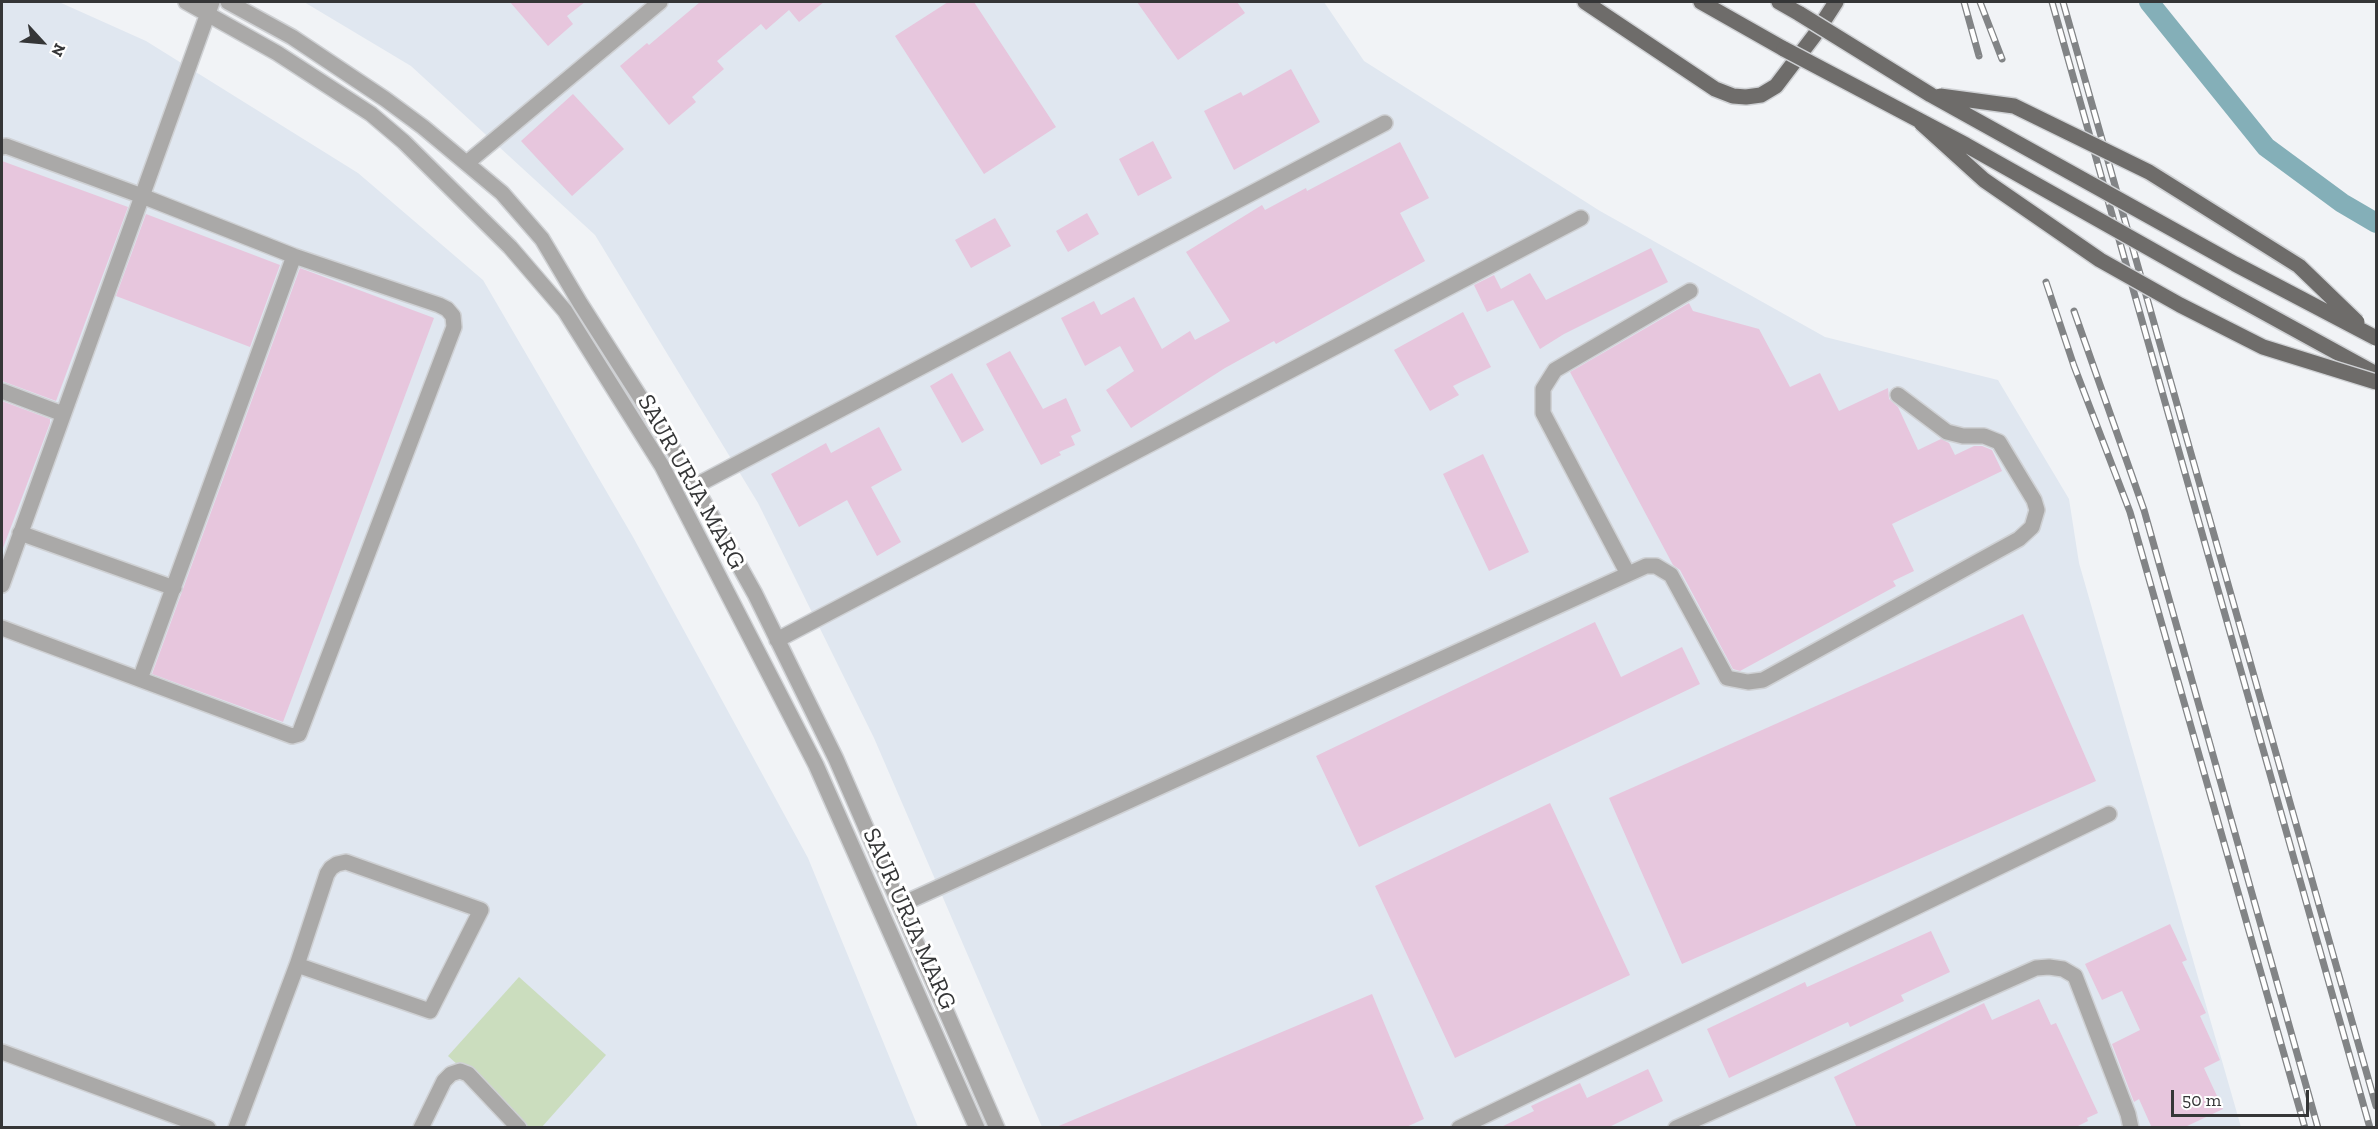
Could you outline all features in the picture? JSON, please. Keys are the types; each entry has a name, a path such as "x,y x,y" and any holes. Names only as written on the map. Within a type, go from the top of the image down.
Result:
{"main road":[{"path":"1585,2 1714,89 1733,96 1746,97 1761,95 1776,86 1814,36 1836,2"},
{"path":"1701,2 1965,145 2376,374"},
{"path":"1779,2 1931,95 2235,264 2373,336"},
{"path":"1931,95 2014,106 2149,172 2299,266 2373,336"},
{"path":"1921,123 1984,180 2100,260 2180,305 2264,347 2376,382"}],"street":[{"name":"SAUR URJA MARG","path":"186,2 210,7 371,114 404,142 510,247 565,310 662,466 816,765 977,1128"},
{"name":"SAUR URJA MARG","path":"228,2 292,37 385,99 468,162 502,193 542,239 679,458 777,640 836,759 998,1128"},
{"path":"468,162 660,2"},
{"path":"2,585 210,7"},
{"path":"695,486 1385,123"},
{"path":"2,147 6,146 142,196 294,256 439,305 453,316 454,327 302,731 292,736 2,628"},
{"path":"777,640 1581,218"},
{"path":"140,679 294,256"},
{"path":"1628,573 1543,413 1543,389 1555,370 1690,291"},
{"path":"2,391 63,414"},
{"path":"900,905 1646,566 1656,566 1671,574 1727,678 1748,682 1763,680 2028,533 2036,518 2037,510 2004,447 1993,438 1955,435 1947,432 1898,395"},
{"path":"20,533 174,588"},
{"path":"720,581 741,570"},
{"path":"1459,1128 2109,814"},
{"path":"236,1128 297,965 327,874 337,864 346,862 481,910 430,1011 297,965"},
{"path":"1676,1128 2036,968 2049,967 2063,969 2075,976 2128,1114 2131,1128"},
{"path":"2,1052 208,1128"},
{"path":"421,1128 444,1081 451,1074 460,1071 468,1074 519,1128"}],"shaded area":[{"path":"2,2 59,2 146,41 358,173 483,280 633,537 808,858 918,1127 2,1128"},
{"path":"304,2 1324,2 1364,61 1600,211 1825,337 1998,380 2069,499 2079,563 2241,1127 1042,1127 874,738 758,503 595,235 411,66"}],"green space":[{"path":"519,977 606,1055 541,1128 527,1127 448,1056"}],"building":[{"path":"510,2 585,2 567,16 573,24 548,46"},
{"path":"700,2 824,2 799,22 789,10 766,30 761,24 717,61 724,69 692,97 696,102 669,125 620,66"},
{"path":"948,2 974,2 1056,127 984,174 895,36"},
{"path":"1137,2 1237,2 1245,13 1178,60"},
{"path":"1291,69 1320,122 1234,170 1204,111 1241,92 1243,96"},
{"path":"573,94 624,149 572,196 521,141"},
{"path":"1153,141 1172,178 1138,196 1119,159"},
{"path":"1400,142 1429,198 1400,213 1425,261 1276,344 1274,341 1225,368 1131,428 1106,390 1134,371 1120,346 1085,366 1061,318 1094,301 1101,315 1134,297 1162,349 1190,331 1195,340 1230,321 1186,252 1262,205 1265,210 1306,188 1307,191"},
{"path":"2,161 128,207 56,401 2,381"},
{"path":"1087,213 1099,234 1068,252 1056,231"},
{"path":"146,214 280,265 250,347 116,296"},
{"path":"995,218 1011,246 971,268 955,240"},
{"path":"1651,248 1668,282 1564,334 1540,349 1513,300 1487,312 1474,285 1494,275 1501,289 1530,273 1546,300"},
{"path":"300,268 434,318 283,722 152,674"},
{"path":"1689,303 1693,311 1759,329 1790,387 1820,373 1839,411 1888,388 1889,399 1898,407 1918,450 1941,439 1949,443 1955,455 1974,446 1982,446 1992,450 2002,471 1892,524 1914,571 1893,581 1896,586 1740,671 1733,669 1680,570 1673,565 1570,372"},
{"path":"1463,312 1491,367 1453,386 1459,395 1430,411 1394,350"},
{"path":"1010,351 1043,409 1066,398 1081,431 1071,436 1075,445 1059,452 1061,455 1041,465 986,364"},
{"path":"952,373 984,430 962,443 930,386"},
{"path":"2,401 50,419 3,548"},
{"path":"879,427 902,470 871,487 901,542 877,556 847,500 799,527 771,474 826,443 831,453"},
{"path":"1483,454 1529,552 1489,571 1443,474"},
{"path":"2023,614 2096,781 1682,964 1609,798"},
{"path":"1595,622 1621,677 1682,647 1700,684 1359,847 1316,756"},
{"path":"1550,803 1630,975 1455,1058 1375,886"},
{"path":"2170,924 2187,960 2182,962 2206,1013 2200,1016 2220,1060 2204,1068 2223,1109 2183,1128 2152,1128 2139,1099 2134,1102 2112,1044 2140,1030 2122,991 2102,1000 2085,964"},
{"path":"1931,931 1950,972 1901,995 1904,1001 1850,1027 1848,1022 1729,1078 1707,1029 1805,982 1807,987"},
{"path":"1372,994 1424,1119 1404,1128 1054,1128"},
{"path":"2039,999 2051,1025 2056,1023 2098,1113 2087,1118 2088,1121 2074,1128 1857,1128 1834,1077 1984,1003 1992,1020"},
{"path":"1648,1069 1663,1101 1607,1128 1499,1128 1534,1111 1531,1106 1580,1083 1587,1098"}],"waterway":[{"path":"2149,2 2266,147 2342,203 2376,223"}],"railway":[{"path":"1964,2 1979,56"},
{"path":"1980,2 2002,59"},
{"path":"2052,2 2370,1128"},
{"path":"2063,2 2376,1106"},
{"path":"2046,282 2074,366 2130,512 2305,1128"},
{"path":"2074,311 2144,510 2318,1128"}]}
